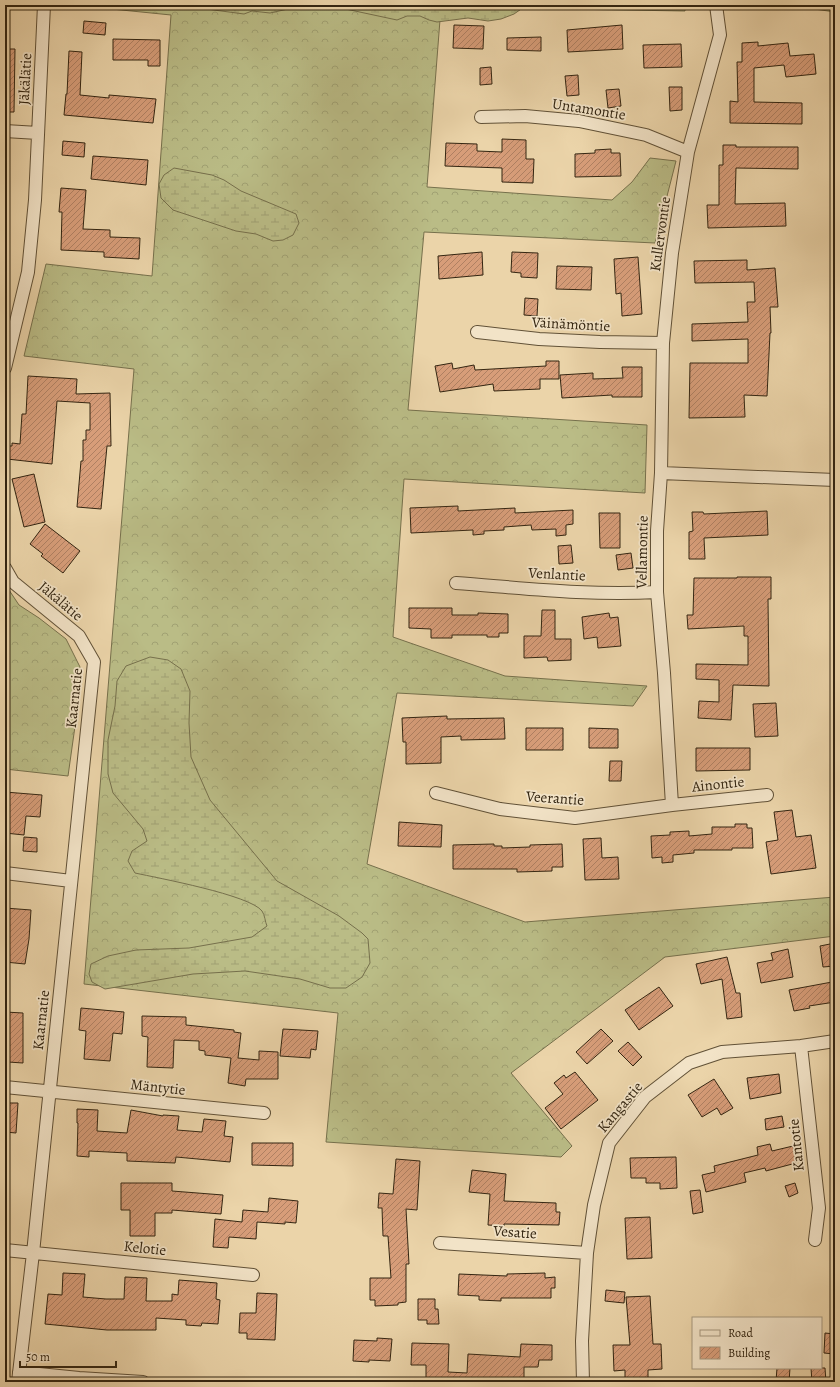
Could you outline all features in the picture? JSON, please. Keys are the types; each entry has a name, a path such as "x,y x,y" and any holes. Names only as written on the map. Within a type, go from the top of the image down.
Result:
{"street":[{"name":"Jäkälätie","path":"5,368 10,323 28,272 35,200 44,5"},
{"name":"Kullervontie","path":"661,473 663,343 672,253 688,152 720,35 716,5"},
{"name":"Untamontie","path":"481,118 525,116 579,121 646,135 688,152"},
{"path":"5,131 38,133"},
{"name":"Väinämöntie","path":"477,332 539,339 663,343"},
{"path":"661,473 835,480"},
{"name":"Vellamontie","path":"661,473 657,531 657,592 664,673 672,805"},
{"name":"Jäkälätie","path":"5,568 13,582 79,636 94,662"},
{"name":"Venlantie","path":"456,583 554,591 630,594 657,592"},
{"name":"Kaarnatie","path":"18,1377 33,1253 94,662"},
{"name":"Veerantie","path":"436,793 500,809 575,818 672,805"},
{"name":"Ainontie","path":"672,805 767,795"},
{"path":"5,873 71,881"},
{"name":"Kangastie","path":"583,1382 582,1341 587,1253 594,1205 609,1142 645,1097 689,1063 722,1052 801,1046 835,1041"},
{"name":"Kantotie","path":"801,1046 819,1208 816,1240"},
{"name":"Mäntytie","path":"5,1088 264,1113"},
{"name":"Vesatie","path":"440,1243 587,1253"},
{"name":"Kelotie","path":"5,1250 253,1275"},
{"path":"18,1377 143,1382"}],"green space":[{"path":"72,5 685,5 685,11 441,7 427,187 612,200 632,182 650,158 676,161 655,243 424,232 408,410 647,425 645,493 404,479 393,637 505,676 647,686 633,706 397,693 367,864 525,922 835,897 835,936 665,957 511,1073 572,1146 561,1157 326,1142 338,1013 84,984 134,369 24,356 46,264 152,276 171,15"},
{"path":"196,5 306,5 270,13 252,11 244,14 199,8"},
{"path":"327,5 527,5 514,14 501,19 488,21 468,18 437,22 420,16 407,16 397,20"},
{"path":"787,5 835,5 835,12"},
{"path":"174,168 212,175 224,180 241,191 296,214 299,223 293,235 283,240 273,241 256,234 236,231 173,210 161,198 159,184 164,175"},
{"path":"5,584 19,605 66,639 80,667 79,698 68,776 5,769"},
{"path":"150,657 168,660 181,669 190,691 189,723 191,757 210,800 277,881 339,916 368,939 370,963 362,977 346,988 330,988 300,979 245,971 193,974 105,989 92,982 89,974 91,964 108,956 136,950 189,948 252,937 267,926 264,914 254,905 223,893 135,873 128,861 132,851 147,841 143,829 113,793 108,774 108,740 115,706 117,681 126,666"}],"building":[{"path":"84,21 106,23 105,35 83,33"},
{"path":"454,25 484,26 483,49 453,48"},
{"path":"622,25 623,49 568,52 567,30"},
{"path":"541,37 541,51 507,50 507,38"},
{"path":"113,39 160,40 160,66 148,66 148,60 113,60"},
{"path":"758,42 758,46 788,43 790,56 814,54 816,74 786,77 784,65 754,68 754,102 802,103 802,124 730,123 730,101 738,102 737,62 742,62 742,43"},
{"path":"681,44 682,67 644,68 643,45"},
{"path":"5,49 15,49 14,112 5,112"},
{"path":"69,51 82,52 80,95 109,98 109,95 156,99 153,123 64,115 67,94"},
{"path":"491,67 492,84 480,85 480,68"},
{"path":"578,75 579,95 567,96 565,76"},
{"path":"669,87 682,87 682,110 670,111"},
{"path":"619,89 621,106 608,108 606,90"},
{"path":"502,139 526,140 526,159 534,159 533,183 502,182 502,168 445,166 446,143 477,144 477,151 502,152"},
{"path":"63,141 85,143 84,157 62,155"},
{"path":"723,145 736,145 736,147 798,147 798,169 736,168 735,204 785,203 786,226 708,228 707,205 719,205 719,165 723,165"},
{"path":"611,149 611,153 620,153 621,176 575,177 575,154 595,153 595,150"},
{"path":"93,156 148,160 146,185 91,179"},
{"path":"61,188 86,190 83,229 110,230 110,237 140,238 139,259 104,257 104,252 61,250 62,212 59,212"},
{"path":"482,252 483,275 439,279 438,256"},
{"path":"512,252 538,253 537,278 521,277 521,273 511,272"},
{"path":"638,257 642,314 622,316 621,293 616,294 614,259"},
{"path":"747,260 747,270 775,268 778,307 770,307 771,333 767,396 744,395 745,417 689,418 690,363 748,363 748,339 692,341 692,324 748,322 747,302 755,302 754,282 695,283 694,261"},
{"path":"557,266 592,267 591,290 556,289"},
{"path":"525,298 538,299 537,316 524,315"},
{"path":"546,361 559,361 559,379 540,379 540,389 494,391 493,384 440,392 435,366 452,363 453,369 474,365 475,370 546,366"},
{"path":"622,367 642,367 642,397 612,397 612,395 562,398 560,375 593,373 593,379 623,378"},
{"path":"28,376 77,379 76,394 110,393 111,446 107,446 101,509 77,507 81,461 83,461 83,440 86,440 86,430 90,430 90,403 57,401 52,464 7,459 8,446 12,446 12,443 20,444 22,414 26,414"},
{"path":"34,474 45,522 24,527 12,479"},
{"path":"458,506 458,511 515,508 515,513 573,510 573,524 566,525 566,535 556,536 556,529 532,530 531,525 504,527 504,530 484,531 484,534 473,535 473,530 411,533 410,508"},
{"path":"767,511 768,535 704,538 705,559 689,559 689,532 693,531 692,512 703,512 704,514"},
{"path":"599,513 620,513 620,548 600,548"},
{"path":"45,524 80,551 63,573 41,556 43,554 30,544"},
{"path":"571,545 573,563 559,564 558,546"},
{"path":"631,553 633,568 618,570 616,555"},
{"path":"771,577 771,599 768,599 769,686 733,685 731,720 698,718 699,701 719,702 719,680 696,679 696,664 748,665 748,636 744,636 744,626 688,629 687,615 693,615 694,578"},
{"path":"409,608 452,608 452,615 478,615 478,613 508,614 508,633 499,633 499,637 487,637 487,635 452,635 452,638 431,638 431,629 409,628"},
{"path":"542,610 555,610 555,639 571,639 571,660 548,661 547,657 524,658 524,636 541,636"},
{"path":"609,613 610,618 618,617 621,646 598,648 597,637 584,639 582,617"},
{"path":"776,703 778,736 755,737 753,704"},
{"path":"447,716 447,719 504,718 505,739 461,740 461,736 441,737 441,763 406,764 406,742 403,742 402,718"},
{"path":"526,728 563,728 563,750 526,750"},
{"path":"589,728 618,729 618,748 589,748"},
{"path":"696,748 750,748 750,770 696,771"},
{"path":"610,761 622,761 621,781 609,781"},
{"path":"5,792 42,795 40,817 26,816 24,835 5,833 7,814 5,814"},
{"path":"792,810 796,837 811,835 816,868 771,874 766,842 778,840 774,812"},
{"path":"399,822 442,825 441,847 398,846"},
{"path":"735,824 747,824 747,828 752,828 753,848 732,848 732,850 694,850 694,853 673,855 673,862 662,863 662,857 652,858 651,836 670,835 670,832 689,831 689,836 712,834 712,827 735,827"},
{"path":"24,837 37,838 37,852 23,851"},
{"path":"601,838 602,858 618,857 619,879 585,880 583,839"},
{"path":"494,844 494,846 502,846 502,848 562,844 563,867 552,867 552,871 517,872 517,869 453,869 453,845"},
{"path":"5,908 31,910 29,939 25,964 5,962"},
{"path":"835,943 835,966 823,967 820,946"},
{"path":"788,949 793,977 761,983 757,963 773,960 771,953"},
{"path":"727,957 736,993 740,993 742,1017 727,1019 722,979 701,984 696,964"},
{"path":"832,982 835,1002 809,1006 810,1008 794,1011 789,990"},
{"path":"659,987 673,1006 639,1030 625,1010"},
{"path":"81,1008 124,1012 122,1034 113,1033 110,1061 84,1059 86,1031 79,1030"},
{"path":"5,1012 23,1013 23,1063 8,1062 9,1043 5,1043"},
{"path":"142,1016 186,1017 186,1025 234,1030 234,1032 241,1033 238,1058 259,1060 259,1051 278,1052 278,1079 246,1079 245,1086 228,1083 231,1058 205,1055 205,1051 199,1050 199,1041 174,1040 173,1068 147,1067 148,1037 142,1036"},
{"path":"283,1029 318,1031 316,1050 311,1049 310,1058 280,1056"},
{"path":"601,1029 613,1041 587,1064 576,1052"},
{"path":"628,1042 642,1057 633,1066 618,1051"},
{"path":"575,1072 598,1100 561,1129 545,1108 563,1094 554,1083 564,1075 566,1078"},
{"path":"779,1074 781,1093 750,1099 747,1078"},
{"path":"714,1079 733,1108 721,1115 717,1108 702,1117 688,1095"},
{"path":"5,1103 18,1103 16,1133 5,1132"},
{"path":"77,1109 98,1110 97,1131 127,1133 131,1110 163,1116 179,1116 177,1130 202,1132 204,1119 226,1121 224,1136 233,1137 230,1162 176,1157 175,1163 127,1161 127,1153 89,1151 89,1157 77,1156"},
{"path":"782,1116 784,1127 766,1130 765,1119"},
{"path":"252,1143 293,1143 293,1166 252,1165"},
{"path":"770,1144 772,1151 793,1146 796,1163 766,1171 765,1168 744,1173 746,1182 706,1192 702,1175 715,1172 714,1166 758,1155 757,1147"},
{"path":"676,1157 677,1188 660,1189 660,1183 646,1183 646,1178 631,1178 630,1158"},
{"path":"396,1159 420,1161 417,1210 406,1209 409,1264 406,1264 406,1302 398,1303 398,1305 375,1306 375,1300 370,1300 370,1278 391,1278 388,1236 383,1236 382,1208 378,1208 379,1193 393,1194"},
{"path":"472,1170 506,1174 504,1201 556,1203 556,1212 560,1212 559,1225 488,1225 490,1194 469,1192"},
{"path":"121,1183 172,1183 172,1191 223,1195 221,1214 172,1210 172,1213 155,1213 155,1236 130,1236 130,1210 121,1210"},
{"path":"795,1183 798,1193 789,1197 785,1186"},
{"path":"700,1190 703,1212 693,1214 690,1191"},
{"path":"269,1198 298,1201 296,1223 285,1222 285,1224 257,1222 256,1239 229,1237 228,1248 213,1247 215,1219 242,1222 243,1210 268,1212"},
{"path":"650,1217 652,1258 627,1259 625,1218"},
{"path":"63,1273 85,1274 83,1297 106,1299 124,1299 125,1277 147,1278 146,1301 172,1301 172,1294 178,1295 179,1280 217,1283 216,1299 220,1300 218,1324 202,1323 201,1326 186,1325 186,1320 156,1318 156,1330 107,1330 45,1324 48,1294 62,1295"},
{"path":"545,1273 545,1278 555,1277 555,1288 551,1288 551,1298 501,1298 501,1301 479,1300 479,1296 458,1295 459,1274 507,1276 507,1274"},
{"path":"606,1290 625,1292 624,1303 605,1301"},
{"path":"257,1293 277,1294 275,1340 247,1339 247,1333 239,1333 240,1313 256,1313"},
{"path":"650,1296 653,1344 661,1344 662,1369 648,1370 648,1382 625,1382 625,1370 614,1371 613,1345 630,1345 626,1297"},
{"path":"418,1299 435,1299 435,1309 438,1309 439,1324 427,1324 427,1320 418,1320"},
{"path":"825,1333 835,1334 835,1354 824,1353"},
{"path":"377,1338 392,1339 390,1361 353,1361 354,1340 377,1341"},
{"path":"412,1343 449,1344 448,1372 467,1373 468,1354 520,1357 521,1344 552,1345 552,1360 539,1360 538,1367 524,1367 524,1382 426,1382 426,1365 411,1365"},
{"path":"825,1368 826,1382 812,1382 811,1369"},
{"path":"777,1369 790,1369 789,1382 776,1381"}]}
